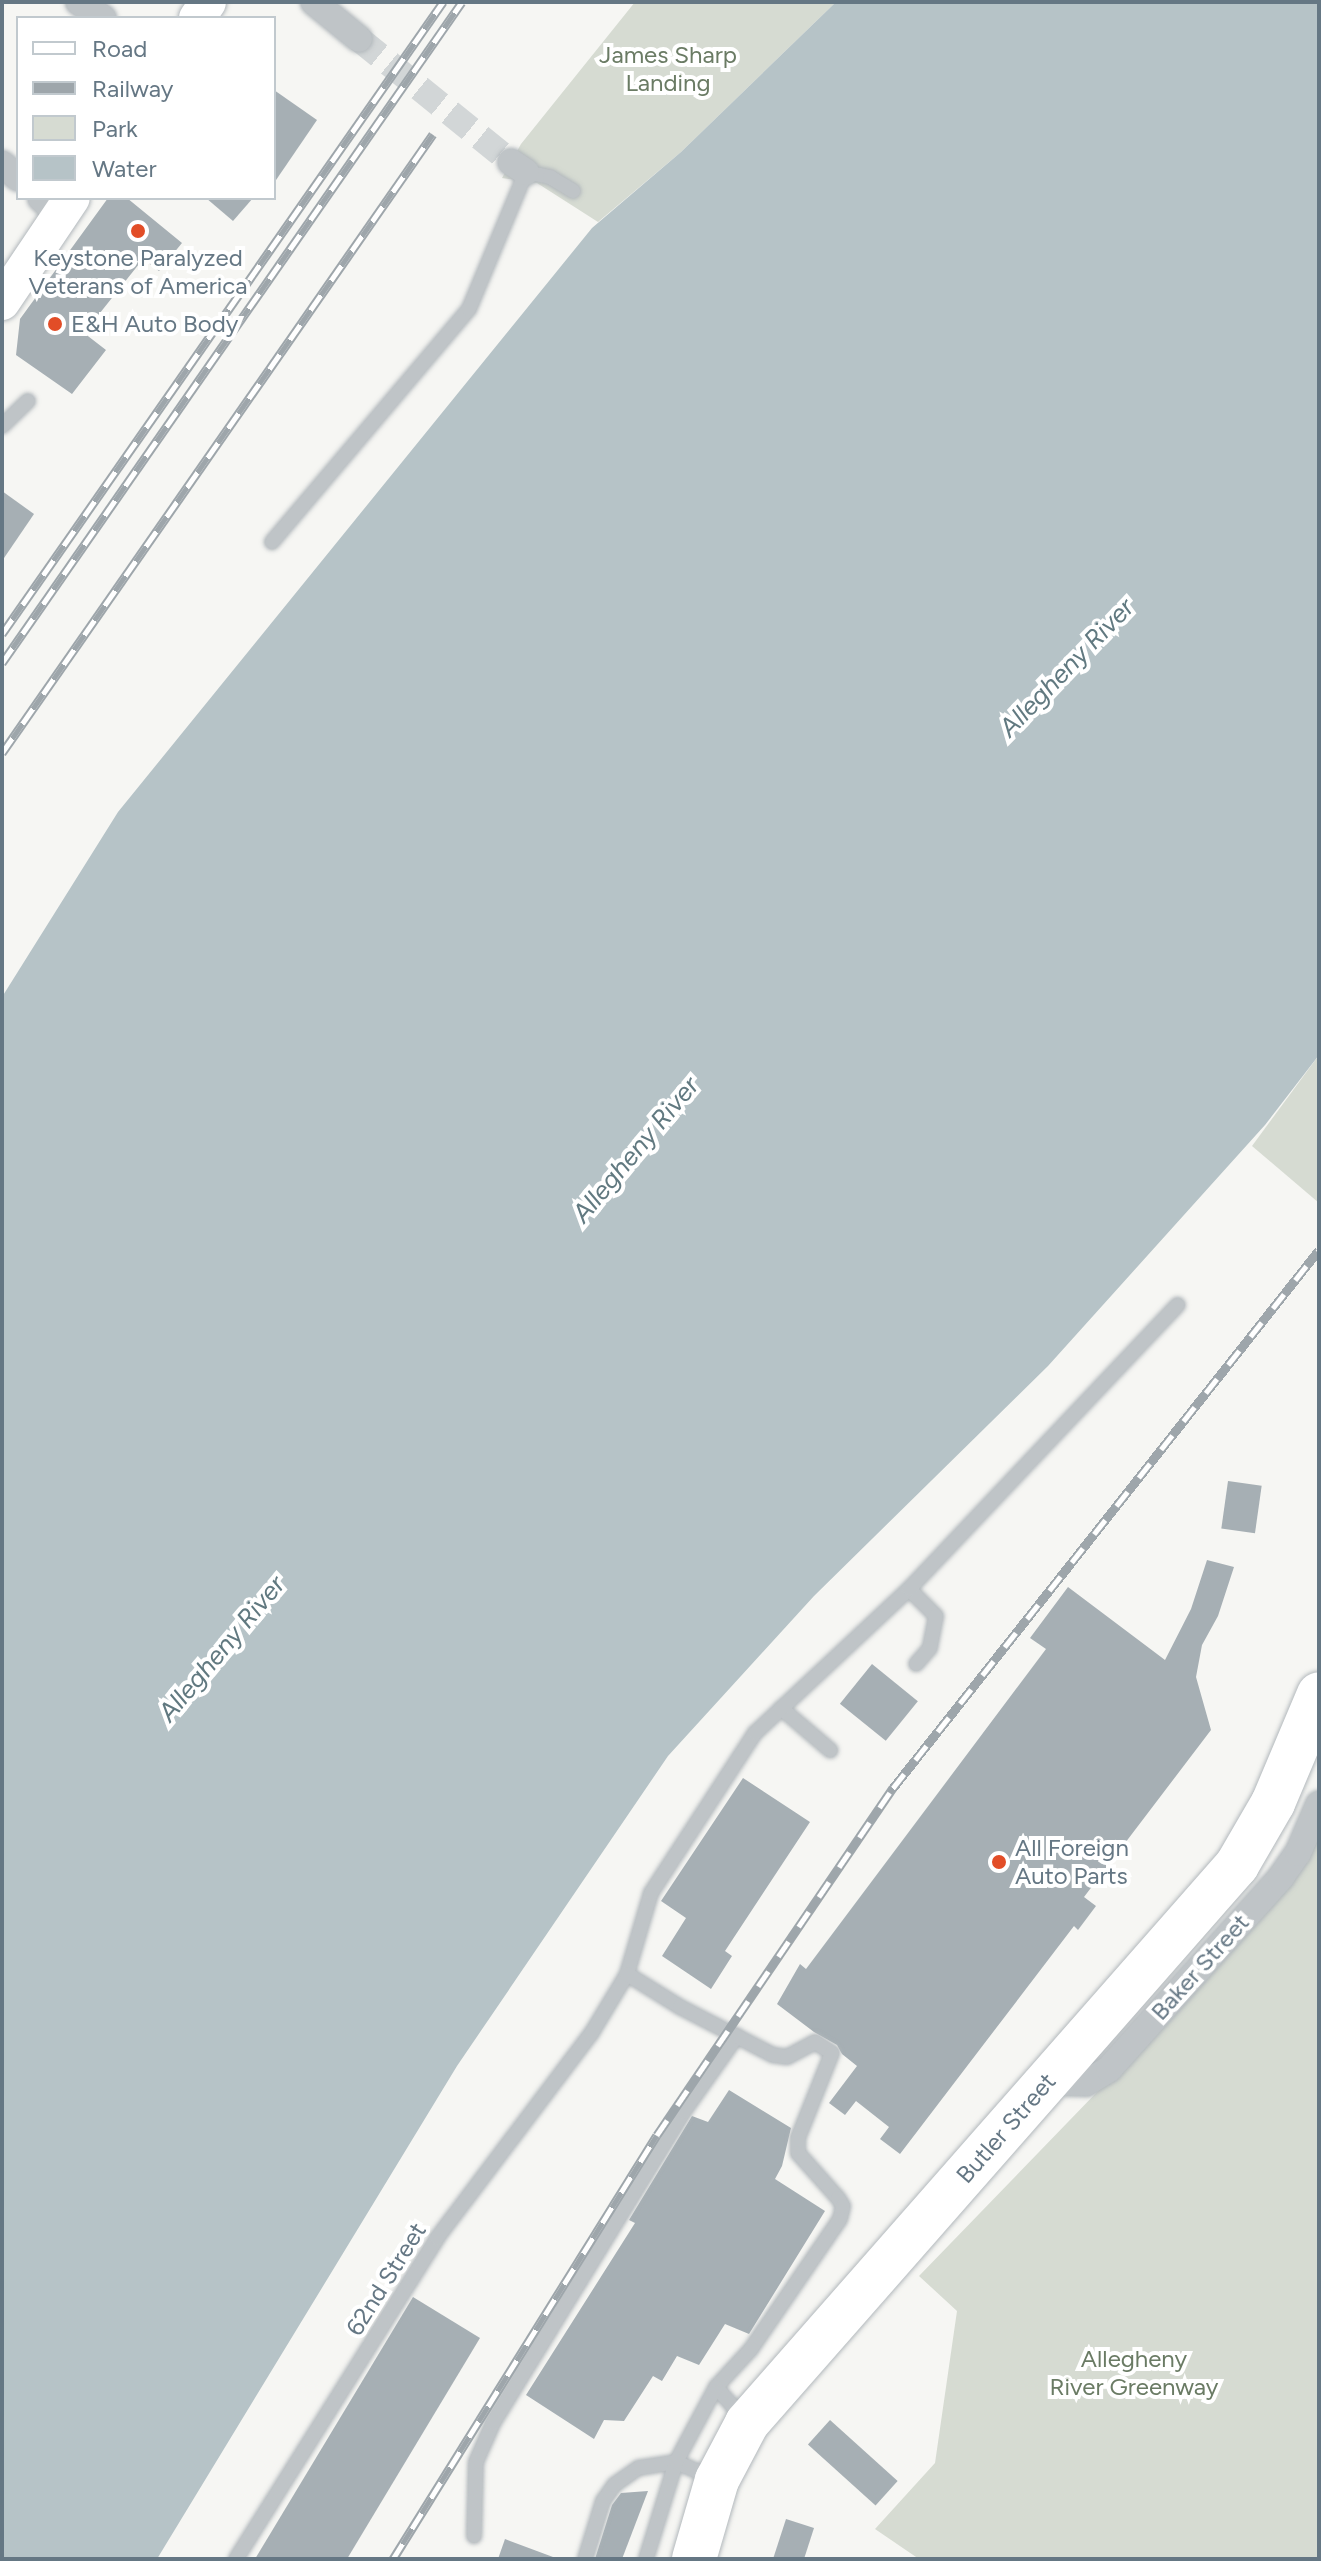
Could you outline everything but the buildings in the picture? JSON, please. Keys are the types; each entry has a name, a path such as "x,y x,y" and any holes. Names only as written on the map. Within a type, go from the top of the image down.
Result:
{"highway":[{"name":"Butler Street","path":"694,2559 717,2480 747,2423 1237,1865 1273,1803 1319,1694"}],"main road":[{"path":"2,302 58,204"}],"street":[{"path":"79,2 100,16"},
{"path":"314,2 359,39"},
{"name":"Baker Street","path":"1047,2082 1086,2083 1109,2069 1281,1877 1298,1853 1319,1804"}],"lane":[{"path":"272,542 469,309 519,167 550,177 573,191"},
{"path":"2,426 28,401"},
{"name":"62nd Street","path":"236,2559 437,2238 591,2034 627,1974 651,1893 755,1733 909,1589 1178,1305"},
{"path":"909,1589 936,1616 930,1648 916,1664"},
{"path":"781,1708 830,1750"},
{"path":"627,1974 680,2007 773,2055 797,2054 815,2042 832,2053 798,2138 798,2153 843,2206 840,2219 751,2349 716,2387 676,2462 646,2559"},
{"path":"474,2536 476,2462 493,2423 684,2111 737,2036"},
{"path":"716,2387 747,2423"},
{"path":"585,2559 603,2501 614,2485 638,2468 676,2462 717,2480"}],"green space":[{"name":"James Sharp Landing","path":"635,2 836,2 681,152 598,222 537,183 502,178 521,144"},
{"path":"1319,1055 1319,1203 1252,1146"},
{"name":"Allegheny River Greenway","path":"1319,1827 1319,2559 919,2559 875,2529 935,2463 957,2311 919,2276 1186,2000"}],"water":[{"name":"Allegheny River","path":"836,2 1319,2 1319,1055 1265,1125 1048,1366 814,1596 668,1756 457,2066 157,2559 2,2559 2,997 118,812 592,228 681,152"}],"tunnel":[{"path":"359,39 511,162"}],"railway":[{"path":"2,634 443,2"},
{"path":"2,663 462,2"},
{"path":"2,753 433,134"},
{"path":"393,2559 657,2135 893,1788 1319,1250"}],"place":[{"name":"Keystone Paralyzed Veterans of America","path":"138,231"},
{"name":"E&H Auto Body","path":"55,324"},
{"name":"All Foreign Auto Parts","path":"999,1862"}]}
